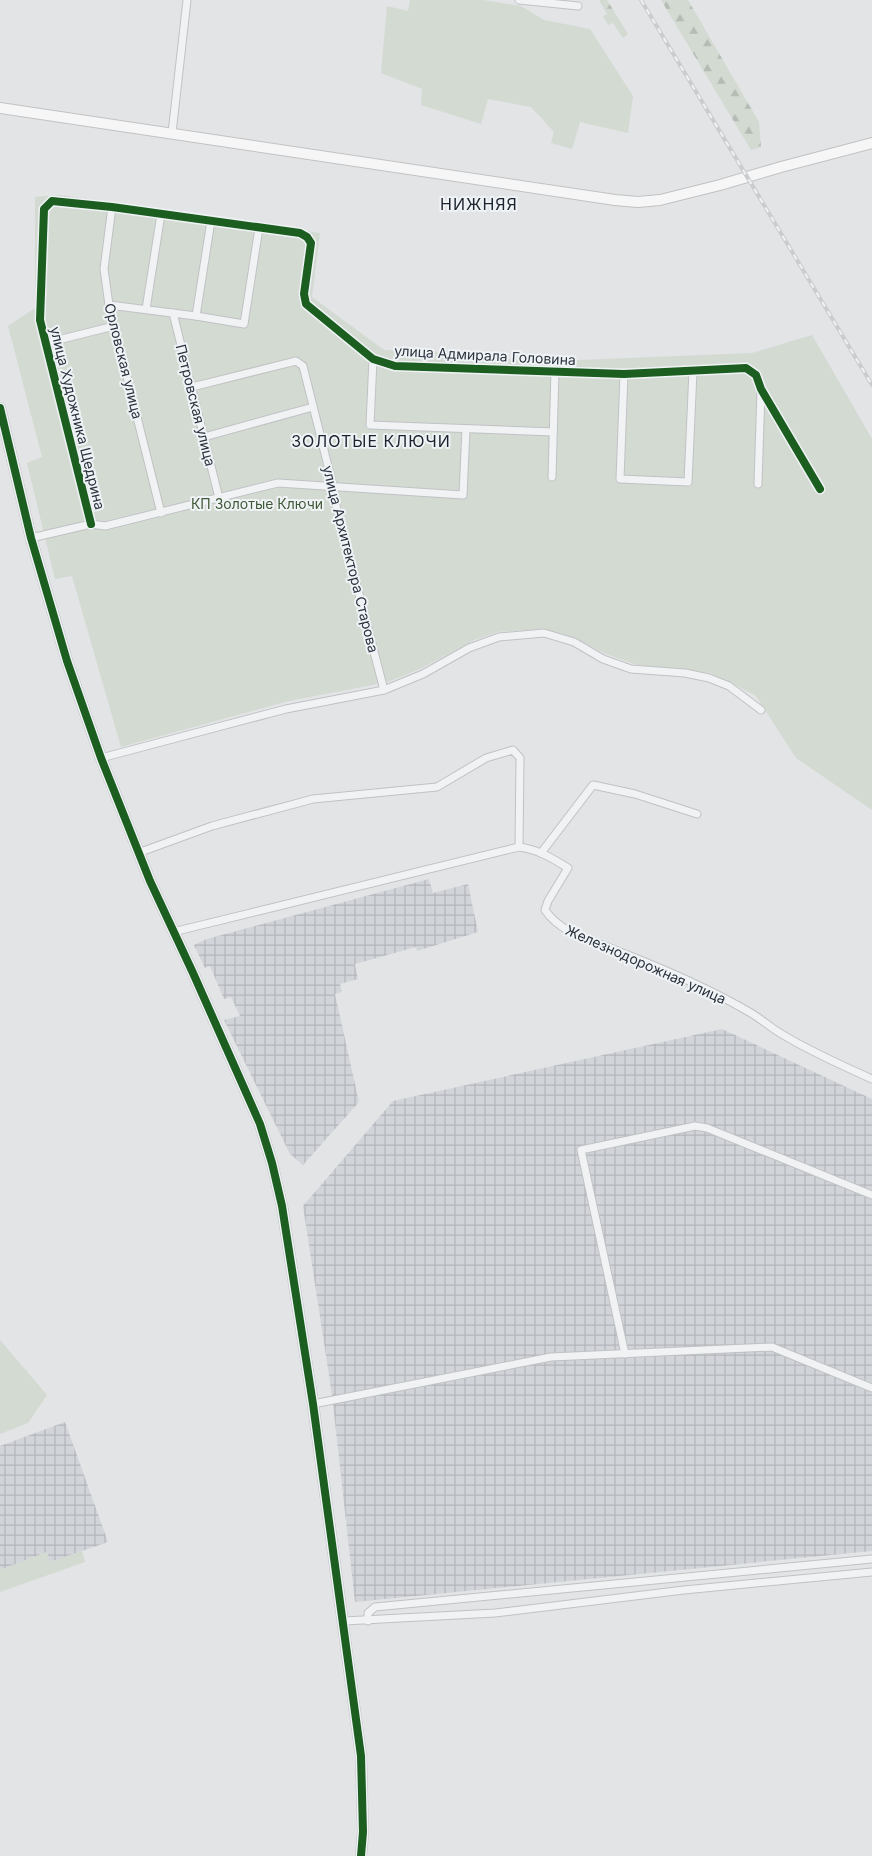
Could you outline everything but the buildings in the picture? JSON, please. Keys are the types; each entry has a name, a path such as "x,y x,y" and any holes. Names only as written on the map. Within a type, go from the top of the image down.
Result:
{"street":[{"path":"172,133 187,0"},
{"path":"519,0 578,6"},
{"path":"0,108 638,202 660,200 720,185 872,143"},
{"name":"улица Адмирала Головина","path":"52,201 112,207 300,233 307,237 311,243 304,294 306,304 373,359 395,366 624,374 746,368 756,375 761,389 820,489"},
{"name":"улица Художника Щедрина","path":"52,201 44,209 40,320 91,524"},
{"name":"Орловская улица","path":"112,207 104,269 109,305 162,513"},
{"path":"146,310 161,214"},
{"path":"196,316 211,221"},
{"path":"109,305 244,324 259,228"},
{"name":"Петровская улица","path":"173,313 219,498"},
{"path":"46,343 114,326"},
{"path":"373,359 370,425 553,432"},
{"name":"улица Архитектора Старова","path":"192,387 296,361 303,366 333,486 335,502 384,690"},
{"path":"552,477 555,371"},
{"path":"624,374 620,479 688,482 693,371"},
{"path":"758,484 761,389"},
{"path":"204,437 313,407"},
{"path":"0,408 31,538 68,661 101,758 138,853 260,1124 272,1162 282,1206 344,1621 361,1756 363,1832 361,1856"},
{"path":"31,538 91,524 105,526 278,483 463,495 466,429"},
{"path":"101,758 286,709 384,690 423,674 469,648 499,637 544,633 574,642 603,659 631,669 685,673 709,678 729,686 761,710"},
{"path":"138,853 212,826 313,800 437,787 486,758 513,750 520,758 519,847"},
{"path":"173,932 519,847 530,848 541,853 593,785 636,794 697,814"},
{"name":"Железнодорожная улица","path":"541,853 568,868 548,901 545,910 552,921 571,932 638,959 701,988 752,1014 781,1034 833,1062 872,1079"},
{"path":"626,1354 580,1150 695,1126 707,1128 872,1195"},
{"path":"313,1404 551,1357 772,1347 872,1388"},
{"path":"368,1621 368,1613 375,1607 872,1559"},
{"path":"344,1621 495,1613 684,1590 872,1572"}],"shaded area":[{"path":"429,879 433,893 468,884 478,932 417,951 416,947 355,964 358,979 340,984 342,992 335,994 359,1102 303,1165 290,1154 224,1020 240,1016 231,997 224,999 210,966 205,968 194,945 207,939"},
{"path":"722,1029 872,1099 872,1551 355,1602 332,1395 303,1206 393,1101"},
{"path":"65,1422 108,1542 50,1562 47,1552 0,1570 0,1446"}],"green space":[{"path":"410,0 483,0 521,6 544,20 590,29 633,96 628,133 580,122 572,149 551,143 554,132 531,107 488,99 481,124 421,105 422,89 381,73 387,6 408,11"},
{"path":"599,0 607,0 628,34 623,38 613,23 608,25 603,16 607,14"},
{"path":"661,0 688,0 759,122 761,147 751,150"},
{"name":"КП Золотые Ключи","path":"61,195 320,233 312,297 384,350 471,353 530,362 752,353 812,335 872,439 872,810 796,758 756,696 710,673 637,665 606,654 576,639 540,629 497,632 474,640 422,668 388,682 289,701 121,747 72,576 55,579 27,463 42,457 8,326 35,308 35,197"},
{"path":"0,1340 47,1395 28,1423 0,1434"},
{"path":"82,1551 85,1562 0,1592 0,1570 47,1552 50,1562"}],"railway":[{"path":"641,0 872,385"}],"cycle path":[{"path":"91,524 40,320 44,209 52,201 112,207 300,233 307,237 311,243 304,294 306,304 373,359 395,366 624,374 746,368 756,375 761,389 820,489"},
{"path":"0,408 31,538 67,661 101,758 150,881 260,1124 272,1163 282,1206 313,1404 361,1756 363,1832 361,1856"}],"district":[{"name":"НИЖНЯЯ","path":"479,204"},
{"name":"ЗОЛОТЫЕ КЛЮЧИ","path":"371,441"}]}
